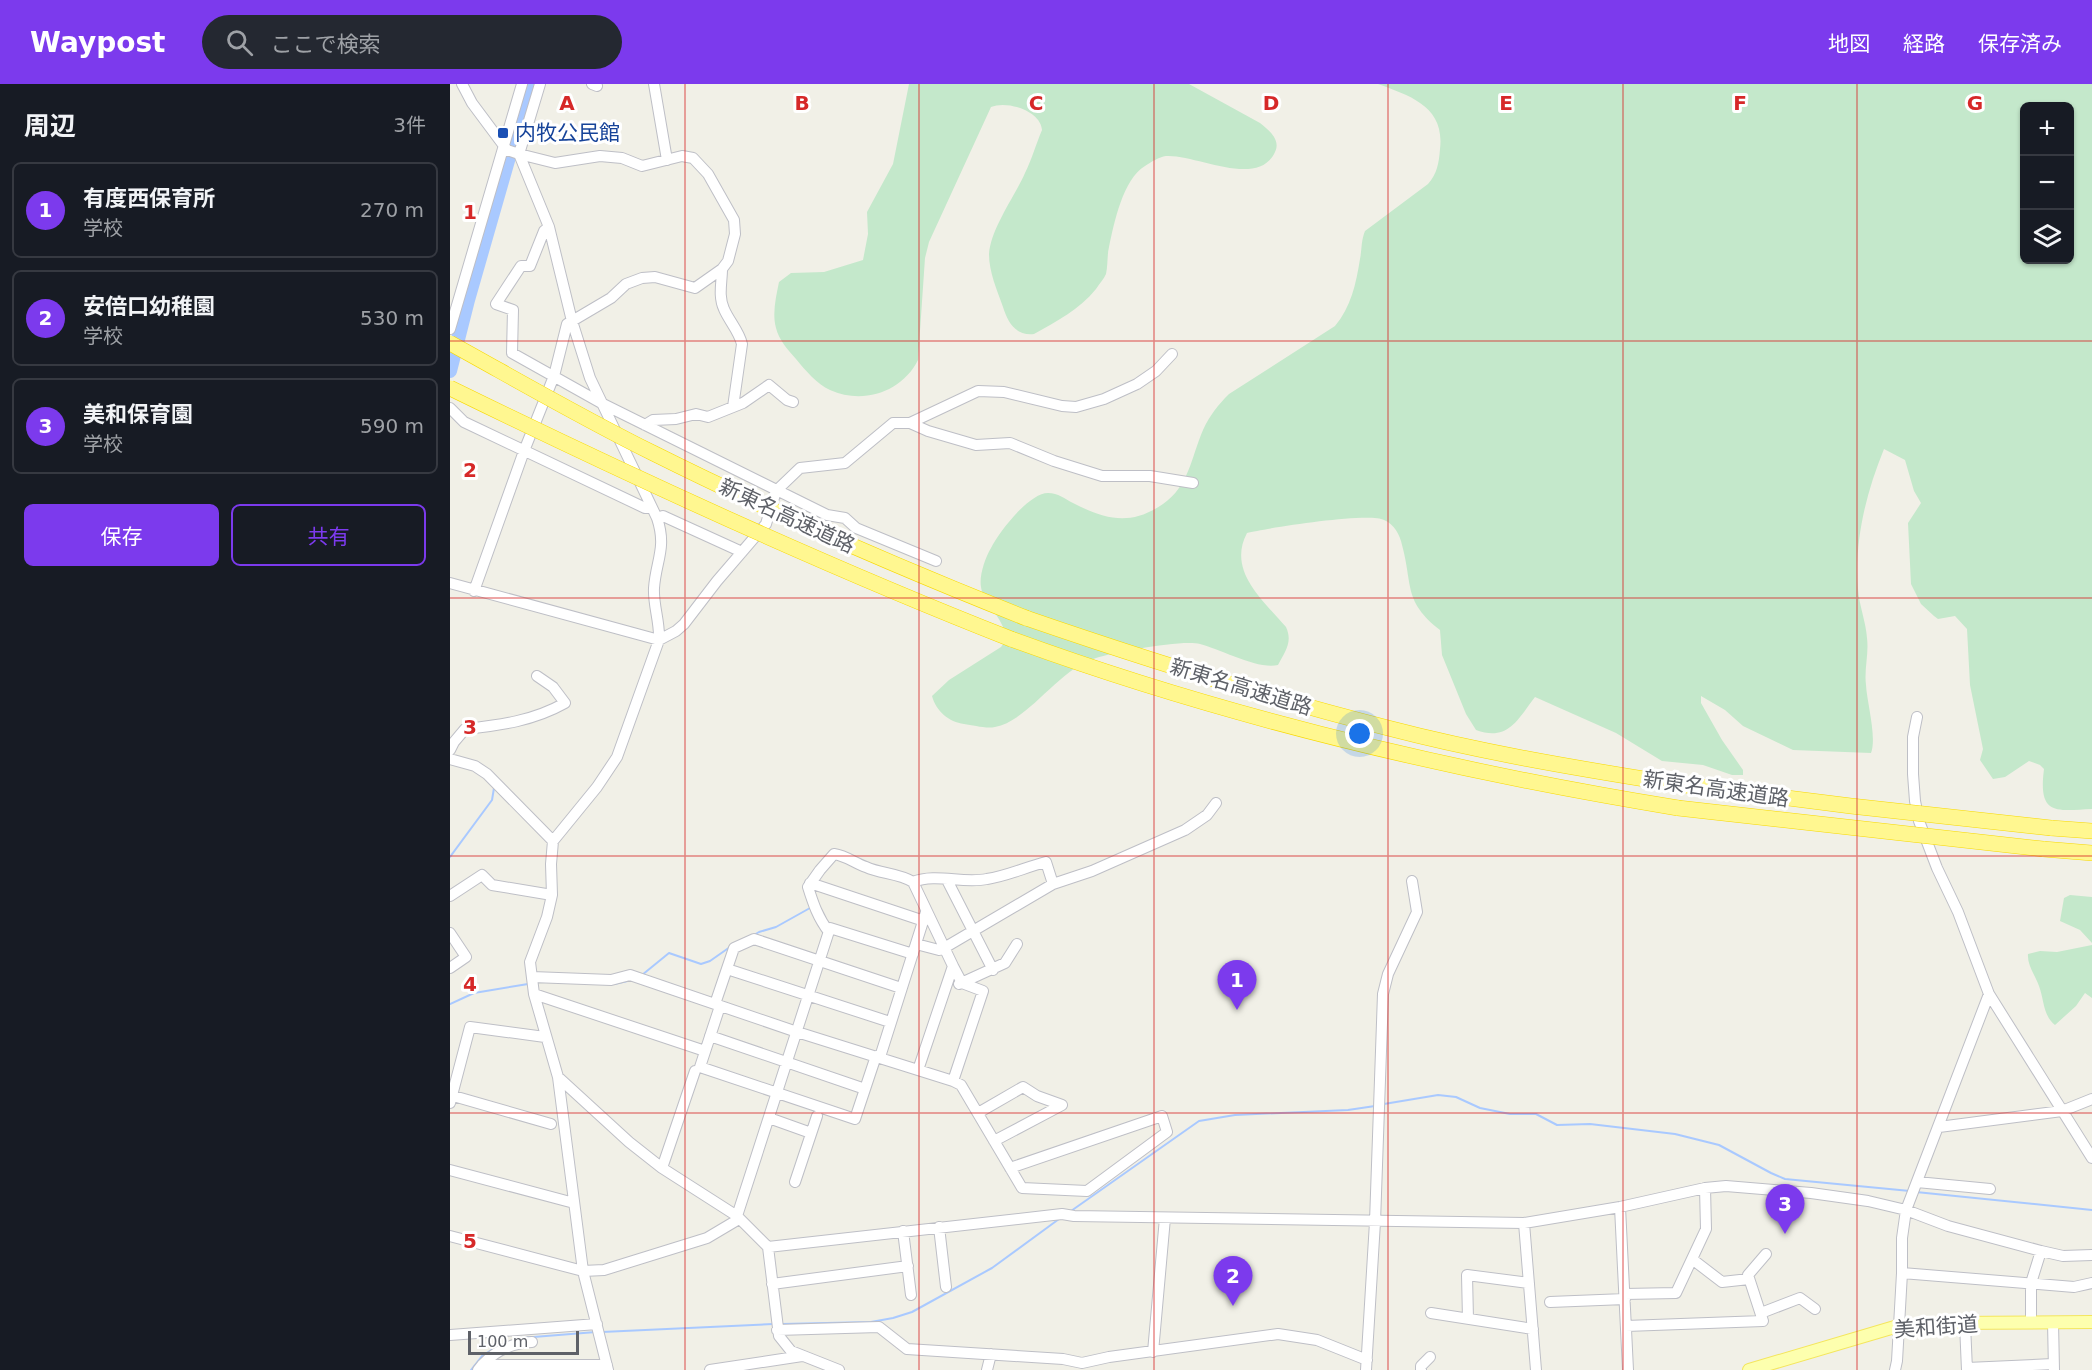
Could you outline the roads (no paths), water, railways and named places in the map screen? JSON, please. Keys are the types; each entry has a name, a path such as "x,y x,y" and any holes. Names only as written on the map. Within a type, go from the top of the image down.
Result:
{"highway":[{"name":"新東名高速道路","path":"450,343 651,452 842,542 1026,618 1184,670 1389,729 1498,753 1669,783 1841,805 2092,831"},
{"name":"新東名高速道路","path":"450,388 560,442 830,566 1011,639 1159,689 1274,723 1379,750 1572,790 1678,808 2092,853"}],"main road":[{"name":"美和街道","path":"1749,1370 1898,1326 2092,1322"}],"street":[{"path":"462,84 472,103 511,150 549,227 572,321 590,378 655,513 662,534 654,590 659,640 617,757 597,787 553,841 552,895 547,917 530,962 534,994 558,1077 583,1271 610,1368 480,1368"},
{"path":"511,150 522,84"},
{"path":"450,329 511,150 540,84"},
{"path":"654,84 667,160"},
{"path":"474,591 524,451 554,376 567,324 611,298 626,284 642,278 655,277 695,288 722,269 728,261 735,234 734,220 708,174 693,158 682,156 642,166 622,158 600,156 555,163 511,150"},
{"path":"549,227 544,231 530,266 521,266 496,304 513,310 512,352 603,404 776,490 827,515 845,518 855,528 936,561"},
{"path":"722,269 720,290 723,308 740,336 742,344 733,407"},
{"path":"450,583 659,640 684,624 766,524 776,490 800,468 845,463 892,423 910,423 978,391 1004,392 1062,406 1076,407 1104,399 1137,384 1156,371 1172,354"},
{"path":"645,425 653,420 676,420 696,414 708,417 755,396 769,385 787,400 793,402"},
{"path":"450,408 464,422 742,552"},
{"path":"910,423 928,432 975,445 1010,443 1054,461 1102,476 1150,476 1193,483"},
{"path":"450,750 465,729 518,722 548,713 565,703 553,687 537,676"},
{"path":"1917,717 1913,737 1913,774 1919,821 1958,912 1989,994 2092,1158"},
{"path":"450,759 475,766 487,774 553,841"},
{"path":"450,1236 583,1271 604,1270 707,1239 738,1217 830,928 914,949 939,950 1053,884 1092,870 1185,830 1207,815 1216,803"},
{"path":"829,932 822,924 808,887 834,854 844,855 867,868 902,876 913,882 925,917 962,983 983,991 953,1081"},
{"path":"913,882 924,878 986,879 1046,862 1053,884"},
{"path":"450,896 482,875 492,885 552,895"},
{"path":"947,880 993,970"},
{"path":"777,1330 879,1327 908,1348 1063,1359 1083,1366 1153,1352 1278,1334 1317,1340 1366,1365 1376,1222 1383,994 1388,974 1417,912 1412,880"},
{"path":"810,883 925,917"},
{"path":"901,988 754,939 734,948 700,1066 855,1119 878,1057 925,917"},
{"path":"450,933 466,957 450,968"},
{"path":"944,989 1005,963 1017,944"},
{"path":"918,1070 953,966"},
{"path":"727,969 890,1022"},
{"path":"532,977 611,980 630,975 961,1084 994,1141 1010,1168 1022,1188 1087,1191 1167,1132 1162,1116 1010,1168"},
{"path":"534,994 705,1051"},
{"path":"1895,1370 1902,1273 1902,1238 1906,1210 1989,994"},
{"path":"545,1037 470,1027 451,1098 551,1124"},
{"path":"710,1036 865,1089"},
{"path":"662,1168 695,1071"},
{"path":"558,1077 628,1142 662,1168 738,1217 768,1247 777,1330 783,1343 791,1351 839,1370"},
{"path":"978,1113 1023,1087 1037,1096 1062,1105 994,1141"},
{"path":"1939,1127 2062,1111 2092,1099"},
{"path":"795,1182 817,1116"},
{"path":"769,1118 811,1133"},
{"path":"450,1170 574,1203"},
{"path":"1917,1182 1990,1189"},
{"path":"768,1247 1067,1215 1524,1223 1620,1207 1705,1188 1726,1186 1811,1193 1868,1201 1906,1210 1948,1226 2041,1251 2062,1256 2092,1255"},
{"path":"1550,1302 1676,1293 1706,1229 1705,1188"},
{"path":"1620,1207 1628,1370"},
{"path":"1153,1352 1165,1218"},
{"path":"1524,1223 1536,1370"},
{"path":"939,1227 946,1287"},
{"path":"903,1231 911,1295"},
{"path":"2031,1323 2031,1283 2041,1251"},
{"path":"1626,1326 1763,1321 1748,1275 1766,1254"},
{"path":"1692,1259 1722,1282 1749,1279"},
{"path":"772,1284 908,1266"},
{"path":"1902,1273 2074,1287 2092,1283"},
{"path":"1468,1318 1467,1275 1529,1283"},
{"path":"1761,1313 1800,1298 1815,1309"},
{"path":"1431,1312 1533,1329"},
{"path":"1965,1324 1967,1369 2054,1367 2053,1322"},
{"path":"450,1335 599,1329"},
{"path":"480,1368 503,1348 532,1342"},
{"path":"987,1370 991,1354"},
{"path":"710,1370 802,1356"},
{"path":"1409,1370 1421,1368 1430,1357"}],"waterway":[{"path":"450,371 530,84"},
{"path":"450,857 492,800 494,788"},
{"path":"754,935 776,927 810,908"},
{"path":"642,975 669,953 701,964 710,961 730,947"},
{"path":"614,984 632,980"},
{"path":"450,1004 474,993 528,984"},
{"path":"1384,1104 1438,1095 1456,1097 1480,1108 1510,1114 1536,1114 1557,1125 1590,1124 1675,1134 1719,1145 1785,1179 1910,1191"},
{"path":"1071,1211 1199,1121 1235,1115 1348,1110 1375,1106"},
{"path":"1916,1192 2092,1210"},
{"path":"782,1324 871,1322 912,1312 992,1268 1059,1219"},
{"path":"602,1332 773,1324"},
{"path":"521,1338 596,1332"},
{"path":"471,1370 482,1356 496,1347"}],"place":[{"name":"内牧公民館","path":"503,133"},
{"name":"有度西保育所","path":"1237,1010"},
{"name":"美和保育園","path":"1785,1234"},
{"name":"安倍口幼稚園","path":"1233,1306"}]}
